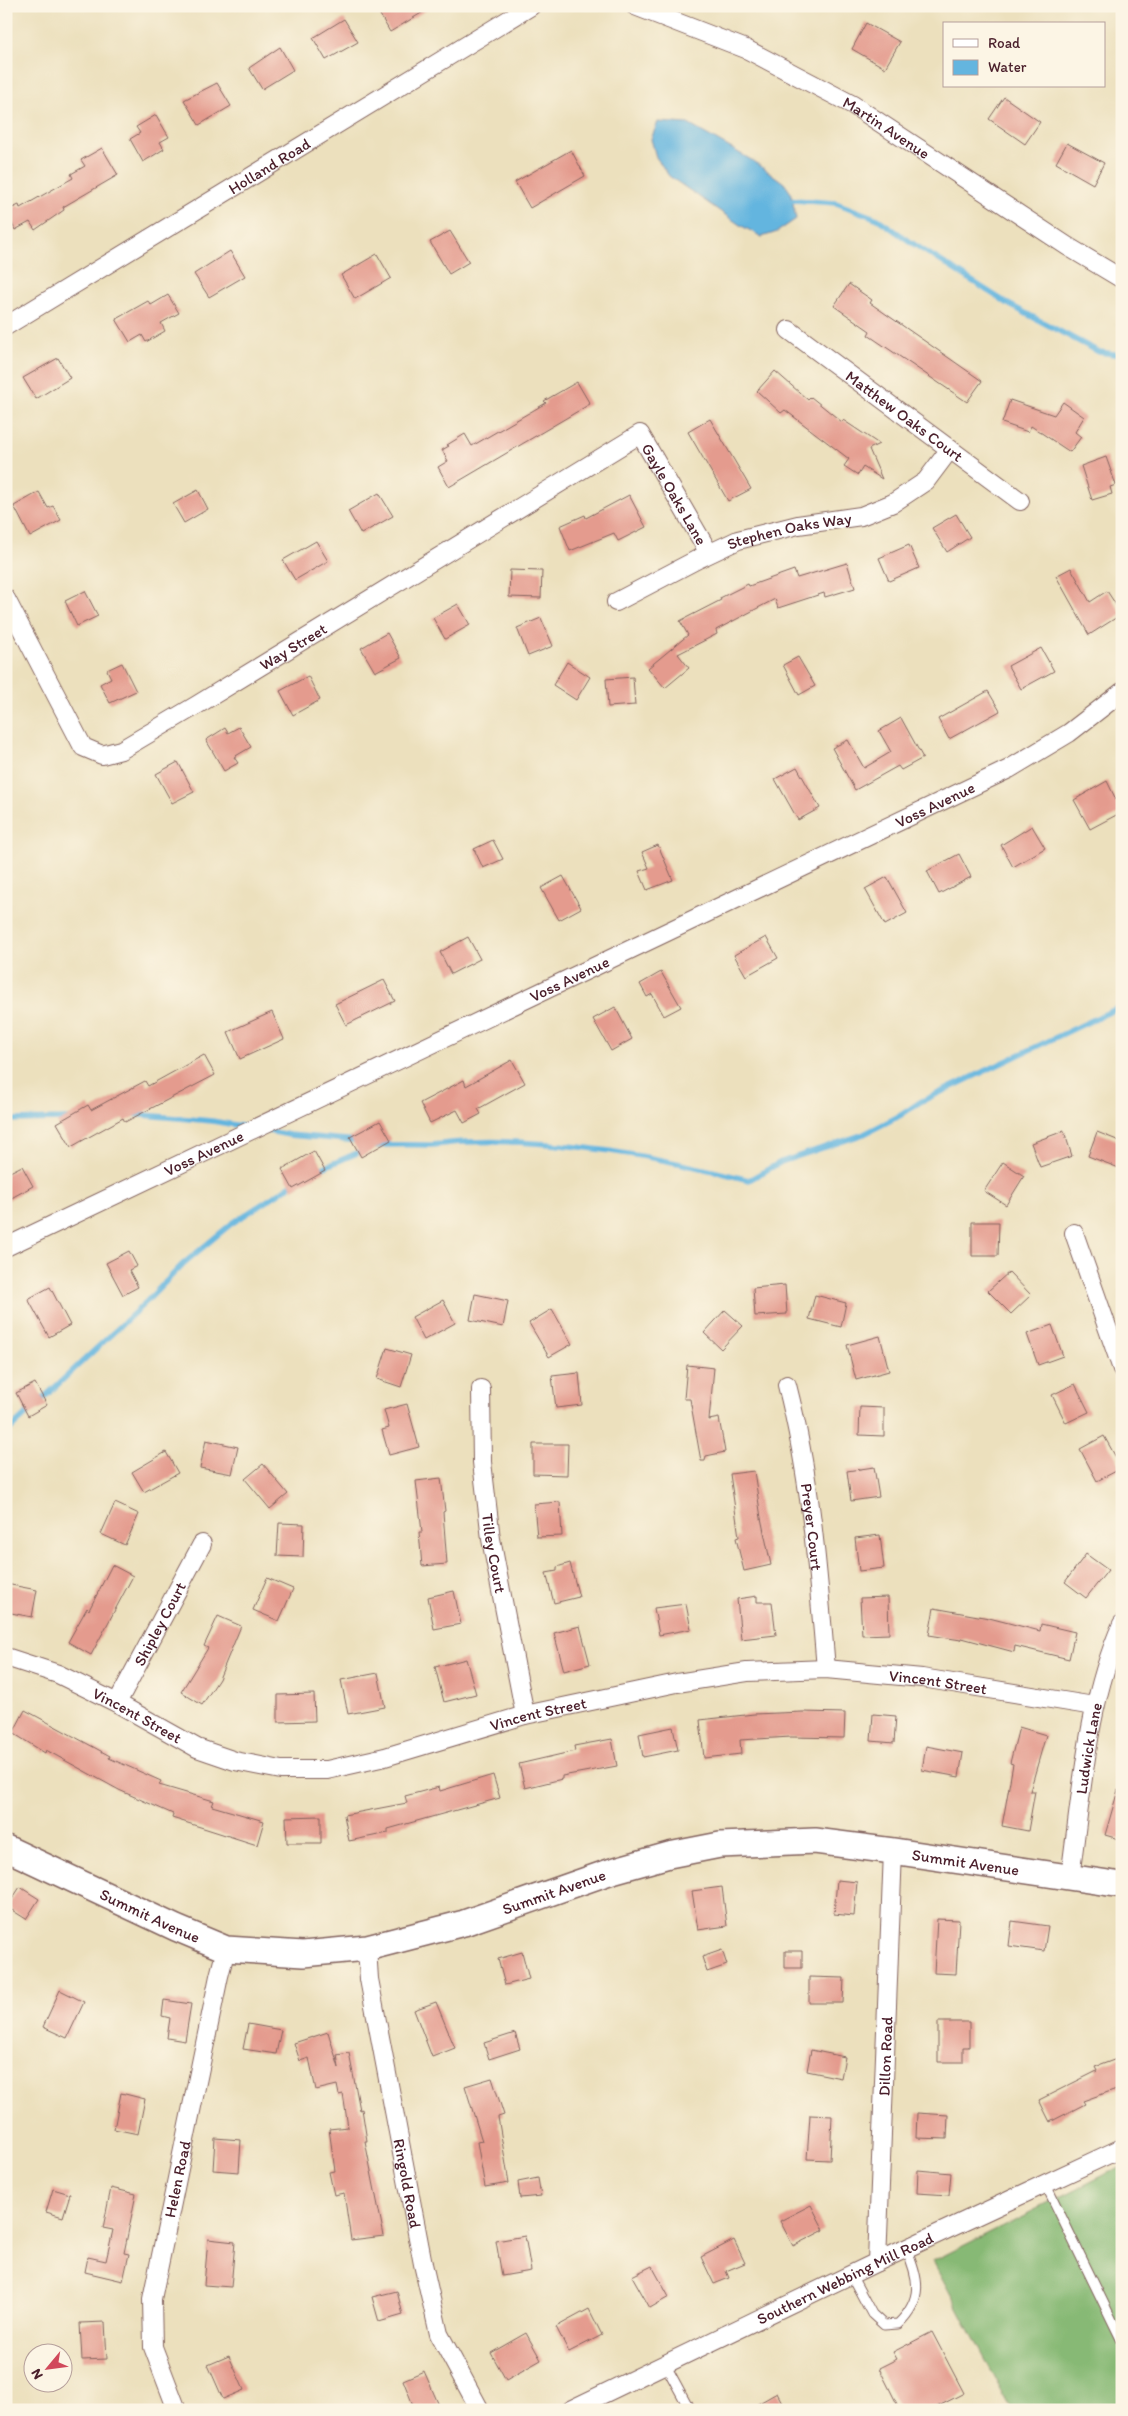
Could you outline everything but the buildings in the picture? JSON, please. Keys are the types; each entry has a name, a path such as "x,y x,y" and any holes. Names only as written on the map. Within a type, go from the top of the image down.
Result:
{"main road":[{"name":"Summit Avenue","path":"6,1848 176,1928 226,1949 303,1954 367,1948 464,1923 612,1871 669,1855 720,1845 815,1842 893,1851 1122,1885"}],"street":[{"name":"Holland Road","path":"6,326 531,6"},
{"name":"Martin Avenue","path":"635,6 746,49 853,105 1067,246 1122,279"},
{"name":"Matthew Oaks Court","path":"789,330 1020,501"},
{"name":"Gayle Oaks Lane","path":"640,434 709,553"},
{"name":"Way Street","path":"6,599 83,747 102,755 121,750 197,705 640,434"},
{"name":"Stephen Oaks Way","path":"616,602 709,553 738,540 798,525 861,516 893,502 926,481 950,449"},
{"name":"Voss Avenue","path":"6,1247 1009,769 1069,733 1122,692"},
{"path":"1074,1234 1122,1369"},
{"name":"Preyer Court","path":"787,1385 798,1430 816,1542 826,1669"},
{"name":"Tilley Court","path":"480,1389 482,1462 491,1540 525,1715"},
{"name":"Shipley Court","path":"117,1703 202,1544"},
{"name":"Ludwick Lane","path":"1070,1877 1094,1706 1107,1657 1122,1624"},
{"name":"Vincent Street","path":"6,1657 58,1674 117,1703 197,1748 235,1761 281,1770 327,1770 385,1758 525,1715 747,1672 826,1669 922,1678 1094,1706"},
{"name":"Dillon Road","path":"877,2262 893,1851"},
{"name":"Ringold Road","path":"367,1948 369,1979 422,2264 439,2334 480,2410"},
{"name":"Helen Road","path":"176,2410 152,2347 152,2299 226,1949"},
{"name":"Southern Webbing Mill Road","path":"570,2410 906,2248 1122,2148"}],"lane":[{"path":"1045,2183 1122,2341"},
{"path":"851,2275 872,2314 884,2325 898,2324 910,2312 916,2296 917,2272 906,2248"},
{"path":"665,2364 690,2410"}],"green space":[{"path":"1122,2166 1122,2410 1012,2410 933,2261"}],"water":[{"path":"658,122 688,124 755,162 784,183 791,193 796,219 777,232 762,237 740,225 669,176 656,157 651,139"}],"waterway":[{"path":"794,200 836,203 878,219 912,243 1010,305 1099,352 1122,355"},
{"path":"375,1146 433,1145 461,1142 536,1143 573,1146 645,1157 749,1180 781,1162 864,1134 901,1115 920,1102 1122,1006"},
{"path":"132,1114 212,1121 247,1127"},
{"path":"6,1120 71,1119"},
{"path":"263,1130 289,1135 359,1141"},
{"path":"318,1170 364,1150"},
{"path":"38,1403 147,1301 183,1264 231,1224 296,1182"},
{"path":"6,1433 32,1409"}]}
